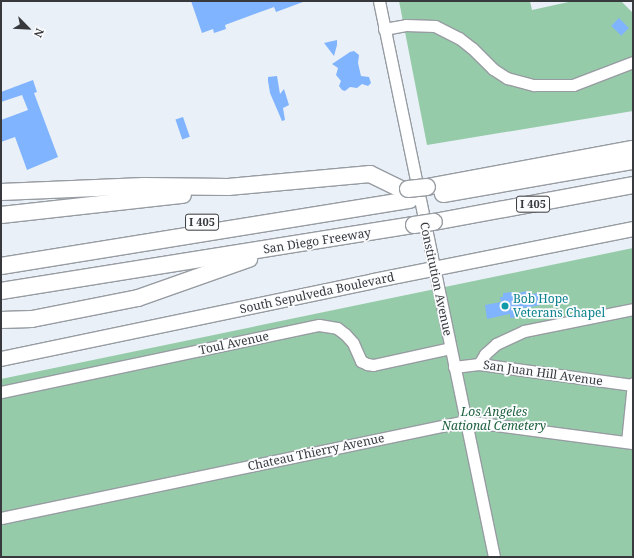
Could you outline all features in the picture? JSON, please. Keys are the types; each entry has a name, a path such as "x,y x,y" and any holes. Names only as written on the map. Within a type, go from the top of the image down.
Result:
{"highway":[{"name":"I 405","path":"1,255 428,191 633,149"},
{"path":"428,191 633,161"},
{"path":"1,215 215,191 228,187 370,174 407,193"},
{"path":"1,192 144,186 214,185 228,187"},
{"name":"San Diego Freeway","path":"1,291 434,222 633,185"},
{"path":"1,266 407,193"},
{"path":"1,320 32,319 138,298 291,245"},
{"path":"1,329 20,325 32,319"}],"main road":[{"name":"South Sepulveda Boulevard","path":"1,359 633,229"}],"street":[{"name":"Constitution Avenue","path":"379,1 494,557"},
{"path":"384,29 406,25 435,26 458,38 472,48 493,69 507,78 534,85 573,85 633,62"},
{"path":"479,364 485,354 496,344 524,331 633,309"},
{"name":"Toul Avenue","path":"1,392 319,326 337,328 345,334 353,343 361,361 367,364 373,365 450,348"},
{"name":"San Juan Hill Avenue","path":"454,367 479,364 633,384"},
{"path":"630,442 633,384"},
{"name":"Chateau Thierry Avenue","path":"1,518 465,421 630,442"}],"green space":[{"path":"399,1 530,1 532,10 573,1 621,1 633,13 633,111 427,145"},
{"name":"Los Angeles National Cemetery","path":"633,248 633,557 1,557 1,379"}],"building":[{"path":"191,1 303,2 276,12 274,7 225,25 226,29 214,33 213,29 202,33"},
{"path":"619,18 629,28 621,36 611,26"},
{"path":"337,40 337,45 334,56 324,43"},
{"path":"354,51 359,55 358,63 361,76 369,77 371,83 368,86 362,84 357,88 350,87 345,91 339,86 341,81 336,75 338,68 332,64"},
{"path":"277,76 280,94 284,89 289,105 283,108 285,120 282,121 270,93 268,81 268,77"},
{"path":"33,80 37,92 34,93 58,157 27,170 15,137 1,142 1,120 28,110 22,95 1,102 1,92"},
{"path":"183,117 190,137 182,139 175,120"},
{"path":"528,291 528,295 538,293 541,305 517,309 518,317 510,318 510,314 487,319 485,305 501,302 500,297 503,297 503,293 513,292 513,294"}],"place":[{"name":"Bob Hope Veterans Chapel","path":"505,306"}]}
